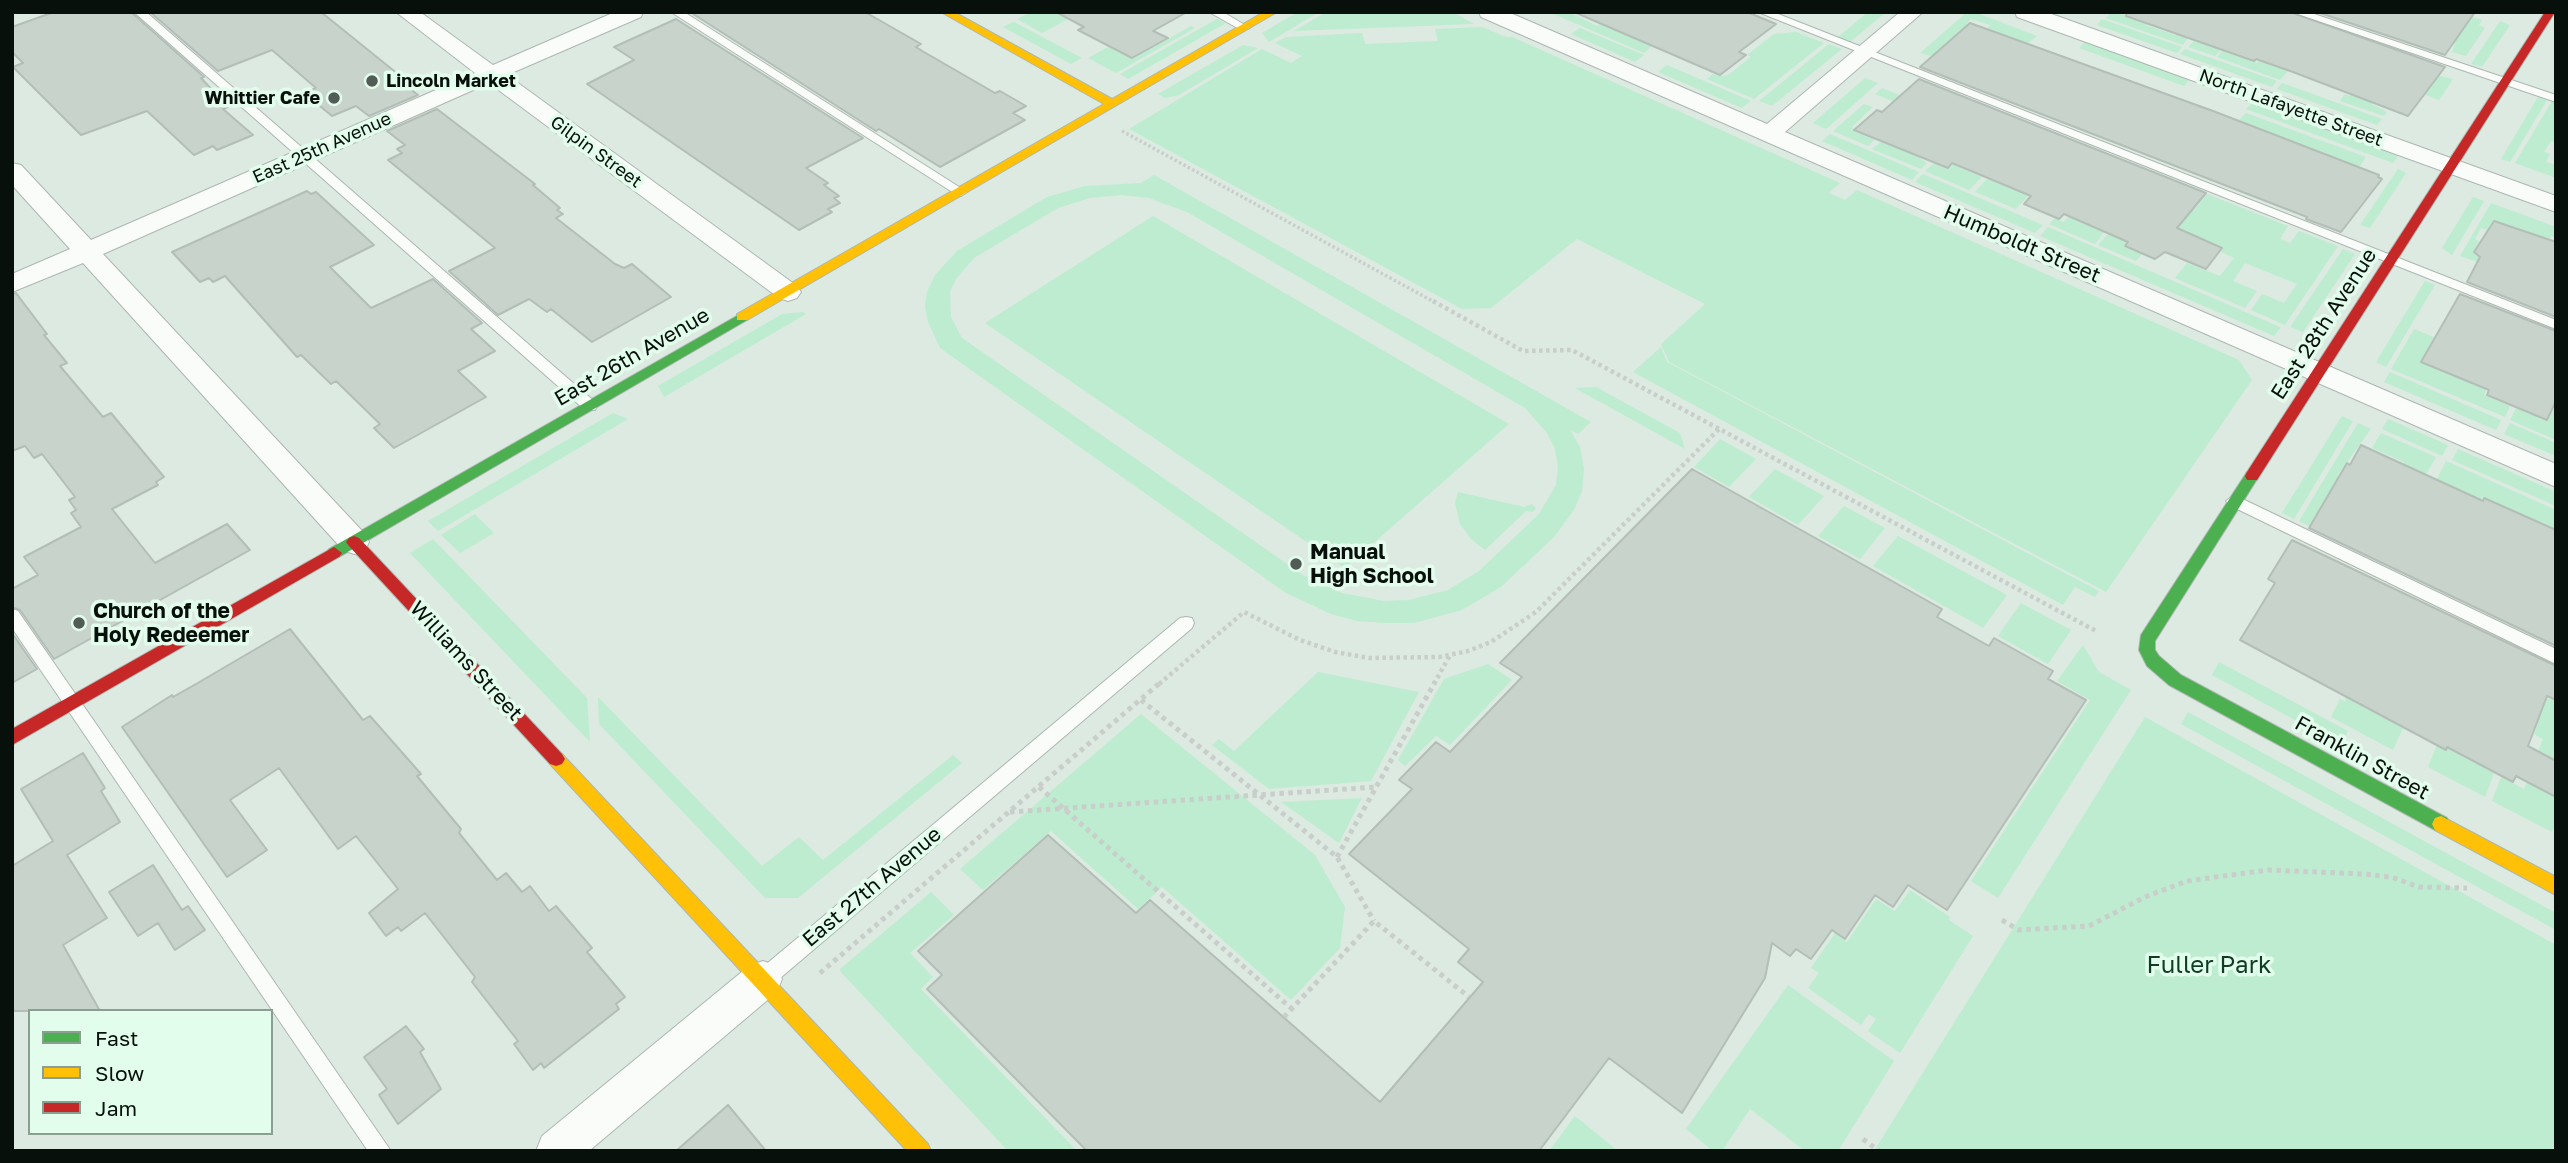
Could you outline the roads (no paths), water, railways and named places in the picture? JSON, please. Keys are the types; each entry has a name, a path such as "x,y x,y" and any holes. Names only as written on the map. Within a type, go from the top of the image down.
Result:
{"street":[{"name":"Gilpin Street","path":"406,12 788,292"},
{"name":"East 25th Avenue","path":"12,284 632,12"},
{"path":"946,12 1113,104"},
{"name":"East 26th Avenue","path":"12,738 1272,12"},
{"name":"Humboldt Street","path":"1489,12 2556,476"},
{"path":"1769,134 1913,12"},
{"name":"North Lafayette Street","path":"2025,12 2556,205"},
{"name":"East 28th Avenue","path":"2153,661 2147,650 2150,631 2550,12"},
{"name":"Williams Street","path":"12,170 354,542 922,1151"},
{"name":"Franklin Street","path":"2153,661 2162,671 2185,685 2556,887"},
{"name":"East 27th Avenue","path":"557,1151 763,979"}],"lane":[{"path":"139,12 590,406"},
{"path":"676,12 961,192"},
{"path":"1214,12 1245,28"},
{"path":"1763,12 2556,325"},
{"path":"2297,12 2556,99"},
{"path":"2234,501 2556,657"},
{"path":"12,615 381,1151"},
{"name":"East 27th Avenue","path":"763,979 1186,623"}],"place":[{"name":"Lincoln Market","path":"372,81"},
{"name":"Whittier Cafe","path":"334,98"},
{"name":"Manual High School","path":"1296,564"},
{"name":"Church of the Holy Redeemer","path":"79,623"}],"park label":[{"name":"Fuller Park","path":"2209,965"}]}
